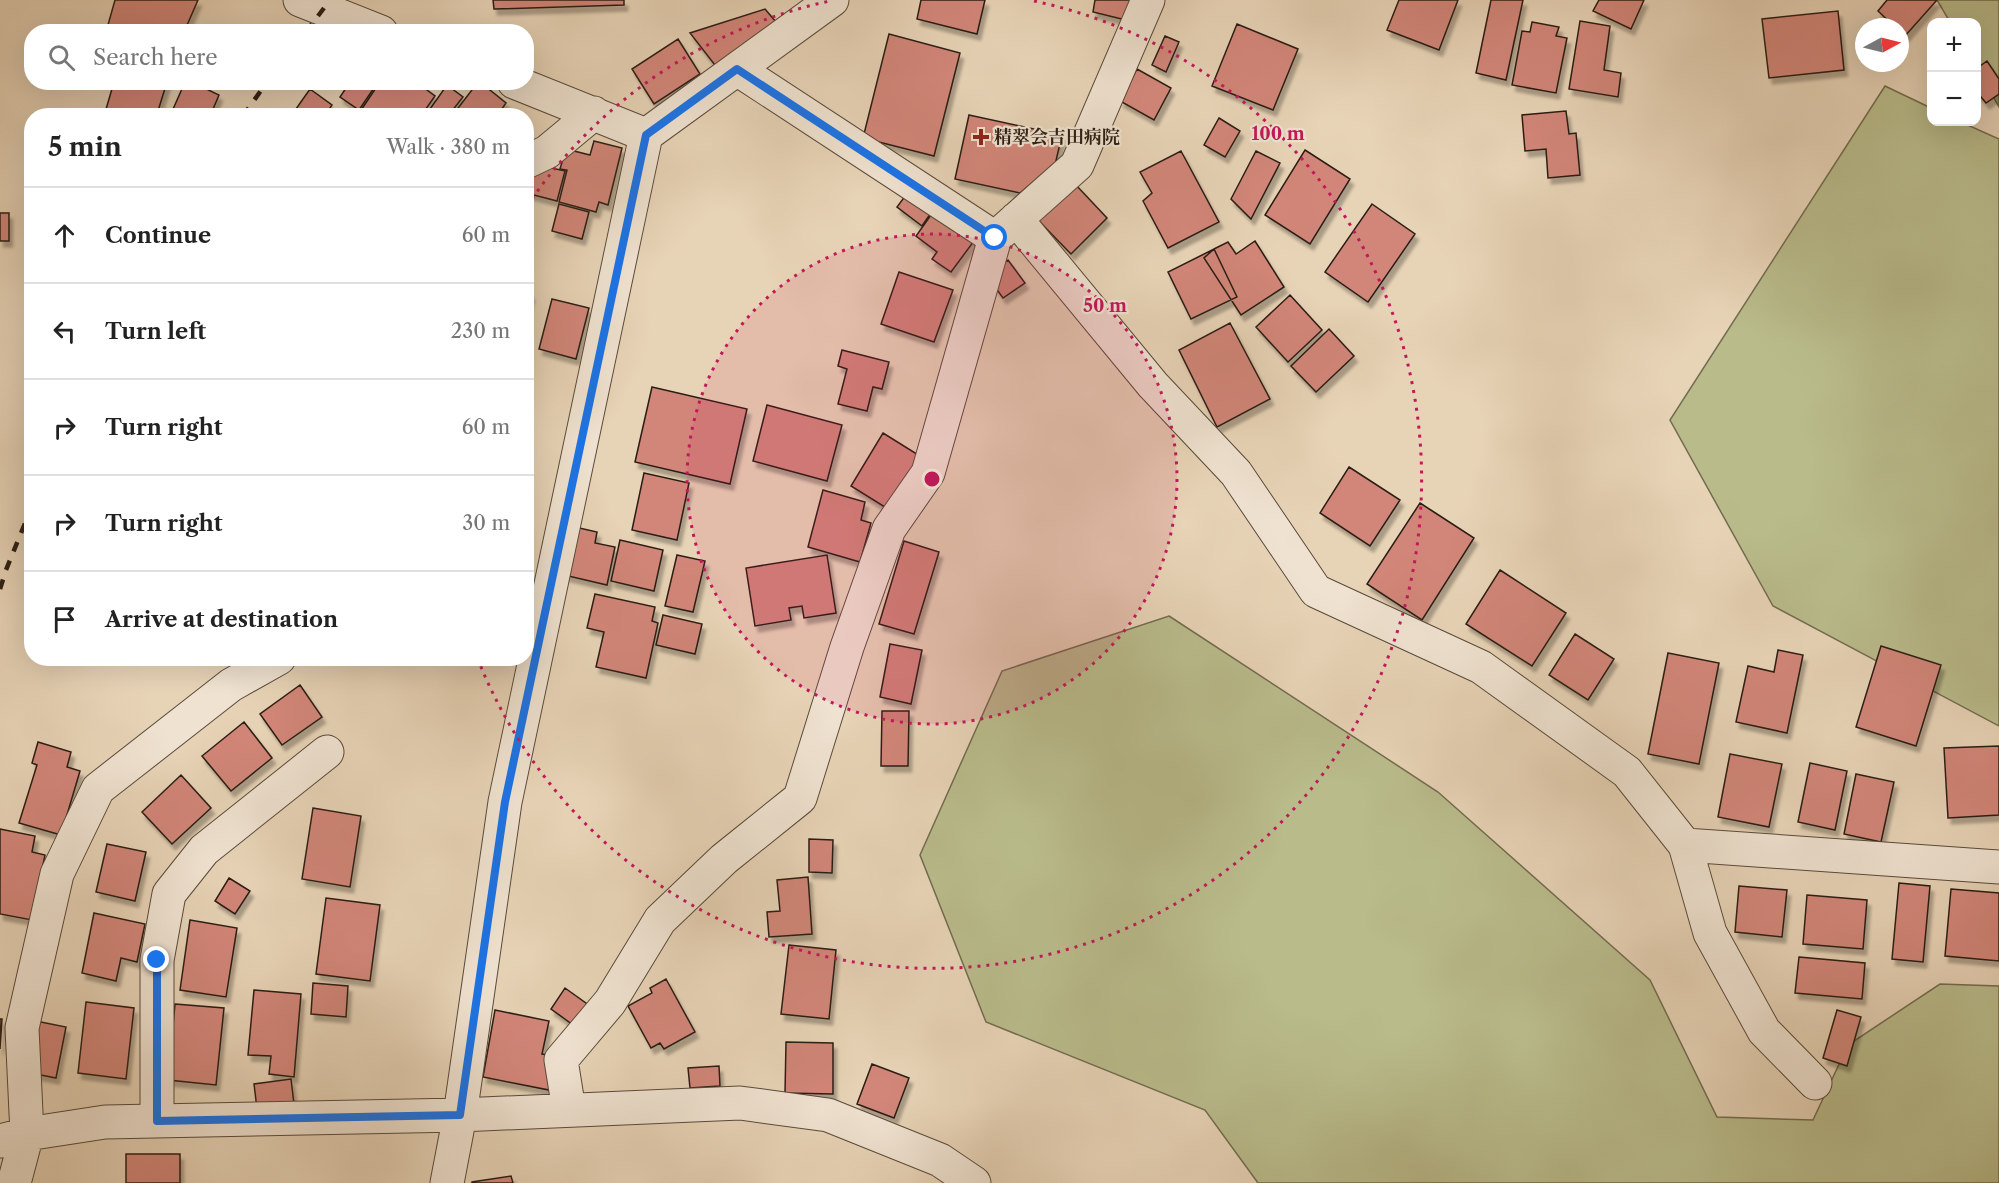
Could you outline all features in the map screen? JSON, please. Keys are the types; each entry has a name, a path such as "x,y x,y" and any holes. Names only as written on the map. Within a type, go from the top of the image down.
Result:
{"street":[{"path":"300,0 361,24"},
{"path":"534,665 646,135 832,0"},
{"path":"569,1110 561,1060 610,1002 660,920 724,859 800,798 847,646 889,529 928,473 1006,229 1077,165 1148,0"},
{"path":"737,69 1006,229 1236,473 1316,591 1481,667 1627,772 1685,845 1710,933 1764,1031 1815,1083"},
{"path":"534,90 646,135"},
{"path":"534,158 547,152 594,113"},
{"path":"14,1183 13,1138 22,1028 57,874 98,789 231,685 265,666"},
{"path":"447,1183 460,1115 505,802 534,666"},
{"path":"157,1121 157,960 169,894 204,850 327,752"},
{"path":"1685,845 1999,867"},
{"path":"13,1138 105,1122 460,1115 740,1104 828,1115 940,1160 974,1183"}],"green space":[{"path":"1937,0 1999,0 1999,107 1981,75 1981,18 1948,18"},
{"path":"1885,86 1927,106 1927,126 1970,126 1999,139 1999,726 1773,606 1670,420"},
{"path":"1169,616 1438,792 1650,980 1717,1117 1813,1120 1848,1045 1940,984 1999,986 1999,1183 1258,1183 1205,1110 986,1022 920,855 1002,671"}],"building":[{"path":"115,0 198,0 188,24 108,24"},
{"path":"493,0 624,0 624,5 494,9"},
{"path":"921,0 985,0 977,34 917,19"},
{"path":"1095,0 1135,0 1130,21 1093,12"},
{"path":"1399,0 1458,0 1439,50 1387,30"},
{"path":"1491,0 1523,0 1506,80 1476,73"},
{"path":"1599,0 1644,0 1631,29 1593,11"},
{"path":"1887,0 1937,0 1909,32 1909,18 1885,18 1878,11"},
{"path":"765,9 776,22 718,69 690,33"},
{"path":"1838,11 1844,70 1769,78 1762,19"},
{"path":"1580,21 1610,26 1604,70 1621,73 1618,97 1569,89"},
{"path":"1532,22 1559,27 1556,36 1567,38 1556,93 1512,85 1522,31 1530,32"},
{"path":"1237,24 1298,49 1273,110 1212,86"},
{"path":"889,34 960,53 934,156 863,138"},
{"path":"1165,36 1179,42 1166,72 1152,65"},
{"path":"678,39 700,74 654,104 632,69"},
{"path":"1987,61 1999,79 1999,94 1986,103 1981,97 1981,65"},
{"path":"1137,69 1171,88 1154,120 1120,101"},
{"path":"112,90 165,90 159,108 106,108"},
{"path":"181,90 209,90 219,95 213,108 174,108"},
{"path":"309,90 332,105 330,108 297,108"},
{"path":"345,90 373,90 360,108 356,108 340,97"},
{"path":"375,90 427,90 435,96 427,108 362,108"},
{"path":"443,90 454,90 463,97 454,108 431,108"},
{"path":"472,90 490,90 506,103 503,108 458,108"},
{"path":"1566,111 1569,134 1576,133 1580,175 1548,178 1546,149 1525,151 1522,115"},
{"path":"969,115 1062,135 1055,165 1020,193 955,179"},
{"path":"1219,118 1240,131 1225,157 1204,145"},
{"path":"594,141 622,148 608,205 599,202 596,212 559,202 567,170 560,169 566,149 590,155"},
{"path":"1305,150 1350,179 1310,244 1265,215"},
{"path":"1181,151 1219,222 1168,248 1143,201 1152,193 1140,172"},
{"path":"1256,151 1280,163 1251,219 1231,199"},
{"path":"543,166 565,171 557,201 534,195 534,170"},
{"path":"1075,184 1107,218 1071,254 1038,220"},
{"path":"911,188 935,207 922,226 897,207"},
{"path":"559,204 589,212 582,239 552,231"},
{"path":"1372,204 1415,234 1368,302 1325,272"},
{"path":"936,208 977,237 951,272 932,259 937,252 916,236"},
{"path":"0,213 9,213 9,241 0,241"},
{"path":"1255,241 1284,287 1241,315 1204,258 1214,249 1228,242 1236,254"},
{"path":"1214,249 1237,297 1191,319 1168,272"},
{"path":"1008,260 1025,283 1003,298 987,276"},
{"path":"899,272 953,290 934,342 881,324"},
{"path":"1290,295 1322,330 1288,362 1256,327"},
{"path":"552,299 589,308 576,359 539,349"},
{"path":"1230,323 1270,399 1217,427 1179,350"},
{"path":"1329,329 1354,356 1316,392 1291,366"},
{"path":"842,350 889,362 882,389 873,387 867,411 838,404 847,369 838,366"},
{"path":"652,387 747,409 730,484 635,462"},
{"path":"767,405 842,425 827,481 753,461"},
{"path":"883,433 920,456 888,509 851,486"},
{"path":"1349,467 1400,500 1370,546 1320,513"},
{"path":"644,473 689,483 677,540 632,530"},
{"path":"823,490 865,502 861,520 871,523 860,562 808,547"},
{"path":"1420,503 1474,538 1422,620 1367,584"},
{"path":"575,527 597,532 595,543 615,547 607,585 564,575"},
{"path":"620,540 663,550 654,591 611,581"},
{"path":"904,541 939,552 914,634 879,624"},
{"path":"677,555 705,561 693,612 665,606"},
{"path":"827,555 836,613 804,618 802,606 789,608 791,620 755,626 746,568"},
{"path":"1500,570 1566,613 1532,666 1466,624"},
{"path":"595,594 655,607 652,621 658,623 646,678 596,667 604,632 587,628"},
{"path":"663,615 702,624 695,654 656,645"},
{"path":"1575,634 1614,659 1588,700 1549,675"},
{"path":"890,644 922,650 911,704 880,697"},
{"path":"1881,646 1941,665 1916,746 1856,727"},
{"path":"1778,650 1803,655 1787,733 1736,722 1748,666 1774,672"},
{"path":"1668,653 1719,663 1699,764 1648,754"},
{"path":"300,685 322,717 282,745 260,714"},
{"path":"882,711 909,711 908,766 881,766"},
{"path":"244,722 272,758 231,791 202,756"},
{"path":"38,742 71,752 67,767 80,771 61,835 19,823 37,765 32,763"},
{"path":"1999,746 1999,815 1948,818 1944,748"},
{"path":"1730,754 1782,764 1769,827 1718,817"},
{"path":"1810,763 1847,771 1835,830 1798,822"},
{"path":"1856,774 1894,782 1881,842 1844,834"},
{"path":"181,775 211,808 172,844 142,812"},
{"path":"313,808 361,816 350,887 302,879"},
{"path":"0,829 35,836 32,852 45,855 32,920 0,914"},
{"path":"809,839 833,840 832,873 809,872"},
{"path":"107,844 146,852 135,901 96,892"},
{"path":"808,877 812,934 769,937 767,912 780,911 777,880"},
{"path":"229,878 250,891 235,914 215,901"},
{"path":"1899,883 1930,886 1923,962 1892,959"},
{"path":"1739,886 1787,890 1782,937 1735,932"},
{"path":"1951,889 1999,893 1999,961 1945,956"},
{"path":"1807,895 1867,900 1863,949 1803,944"},
{"path":"326,898 380,905 370,981 316,974"},
{"path":"94,913 145,924 137,962 121,958 116,981 82,973"},
{"path":"190,920 237,928 226,997 180,990"},
{"path":"789,945 836,950 829,1019 781,1014"},
{"path":"1799,957 1865,963 1862,999 1795,993"},
{"path":"666,979 695,1032 664,1049 660,1043 651,1048 628,1006 652,993 650,988"},
{"path":"313,983 348,986 346,1017 311,1014"},
{"path":"565,988 590,1006 576,1027 551,1009"},
{"path":"254,990 301,994 294,1077 269,1074 271,1056 248,1055"},
{"path":"86,1002 134,1008 126,1079 78,1073"},
{"path":"175,1004 224,1008 216,1085 168,1080"},
{"path":"495,1010 549,1021 542,1054 556,1056 549,1090 483,1077"},
{"path":"1837,1010 1861,1017 1847,1066 1823,1058"},
{"path":"0,1019 2,1019 0,1049"},
{"path":"36,1021 66,1027 56,1078 26,1072"},
{"path":"786,1042 833,1043 833,1094 785,1093"},
{"path":"872,1064 909,1078 894,1118 857,1104"},
{"path":"719,1066 720,1086 690,1088 688,1068"},
{"path":"291,1079 294,1104 257,1109 254,1084"},
{"path":"126,1154 180,1154 180,1183 126,1183"},
{"path":"511,1176 513,1183 472,1183 472,1182"}],"railway":[{"path":"312,24 330,0"},
{"path":"249,108 261,90"},
{"path":"0,589 24,526"}],"place":[{"name":"精翠会吉田病院","path":"981,137"}],"route":[{"path":"157,960 157,1121 460,1115 505,802 646,135 737,69 995,238"}]}
